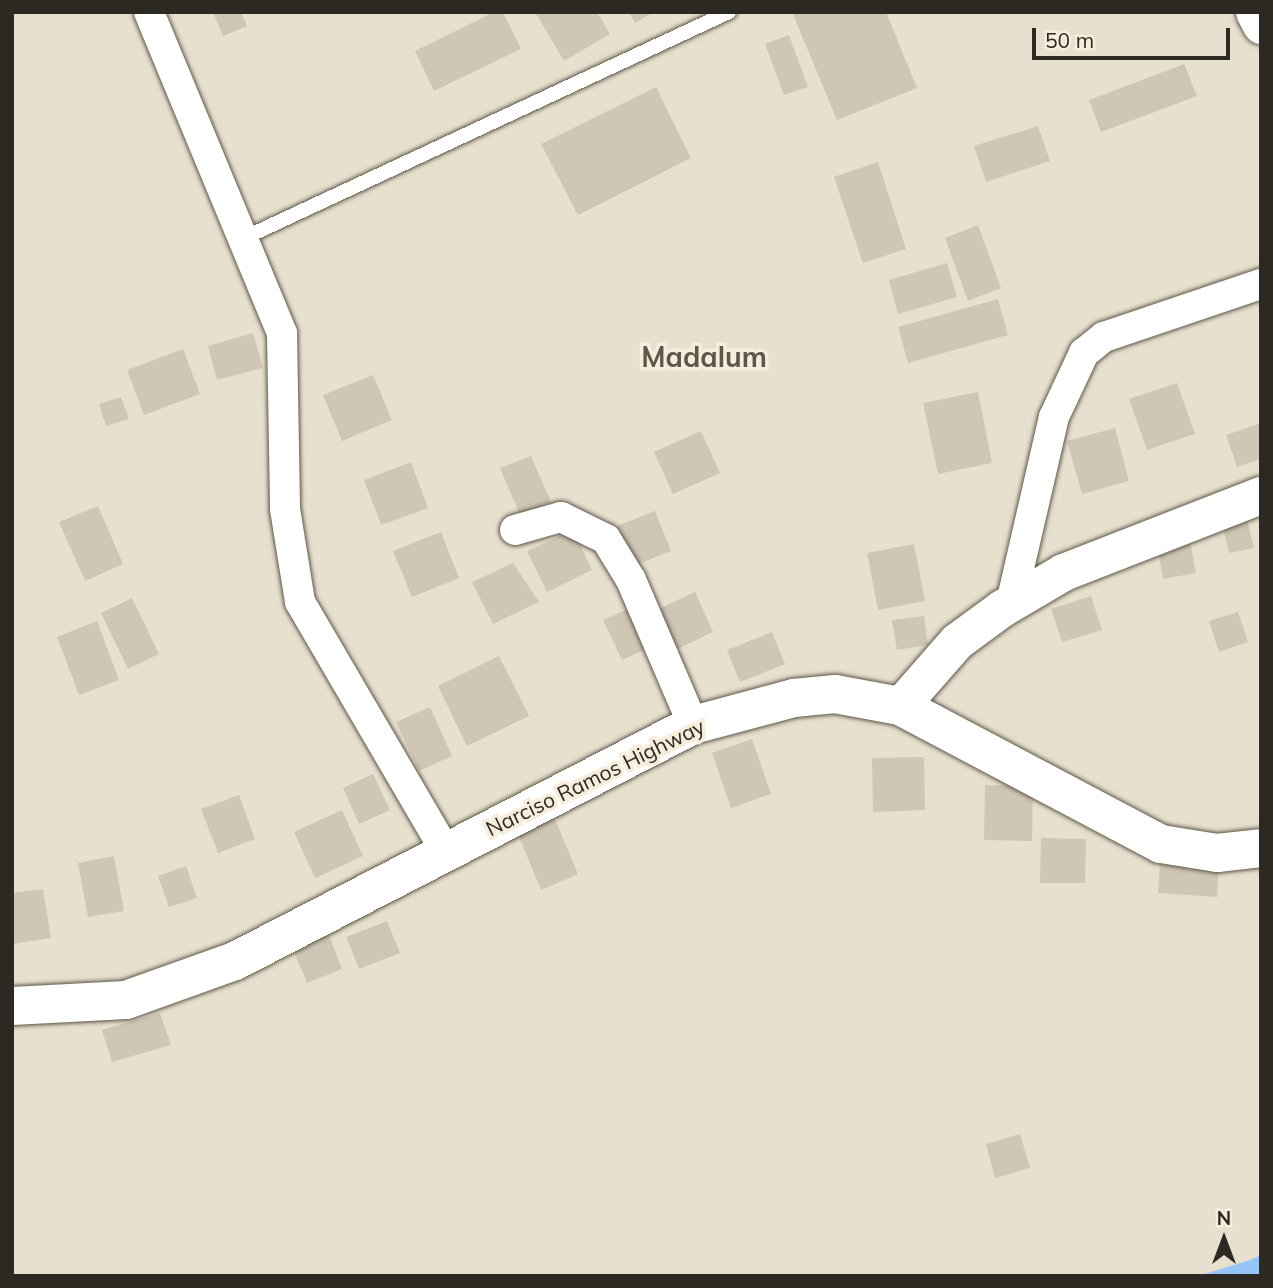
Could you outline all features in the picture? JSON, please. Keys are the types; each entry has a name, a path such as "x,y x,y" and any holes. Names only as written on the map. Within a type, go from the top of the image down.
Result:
{"highway":[{"name":"Narciso Ramos Highway","path":"12,1006 127,1000 223,966 323,921 446,852 693,725 835,694 900,706 1161,845 1217,853 1261,848"}],"street":[{"path":"149,12 282,332 285,509 300,602 446,852"},
{"path":"1254,12 1261,25"},
{"path":"1011,603 1055,417 1084,353 1104,337 1261,284"},
{"path":"900,706 957,640 1063,572 1261,495"},
{"path":"515,530 561,517 606,539 631,580 693,725"}],"lane":[{"path":"244,238 729,12"}],"water":[{"path":"1261,1255 1261,1276 1198,1276 1250,1260"}],"building":[{"path":"213,12 241,12 247,26 223,36"},
{"path":"494,12 503,12 521,49 434,91 415,51"},
{"path":"535,12 597,12 610,34 564,61"},
{"path":"629,12 654,12 635,23"},
{"path":"792,12 886,12 917,88 837,120"},
{"path":"789,35 808,87 784,95 765,44"},
{"path":"1184,64 1197,96 1101,132 1089,100"},
{"path":"656,87 691,158 578,215 541,144"},
{"path":"1038,126 1050,161 986,182 974,146"},
{"path":"878,162 906,249 863,263 834,177"},
{"path":"978,225 1001,288 968,301 945,238"},
{"path":"947,263 957,297 898,314 889,280"},
{"path":"998,299 1008,335 908,363 898,327"},
{"path":"253,333 263,368 217,380 208,346"},
{"path":"183,349 200,394 144,415 127,370"},
{"path":"373,375 392,420 342,441 323,395"},
{"path":"1177,383 1195,434 1147,450 1129,399"},
{"path":"978,392 992,463 938,474 923,403"},
{"path":"121,397 129,419 106,426 99,404"},
{"path":"1261,423 1261,459 1237,467 1226,435"},
{"path":"1115,428 1129,481 1082,494 1067,441"},
{"path":"701,431 720,473 673,494 654,452"},
{"path":"531,456 551,502 520,515 500,468"},
{"path":"411,462 428,508 381,525 364,480"},
{"path":"98,506 123,564 85,581 59,522"},
{"path":"655,511 671,551 633,566 617,526"},
{"path":"1248,522 1254,548 1229,553 1223,528"},
{"path":"573,530 592,570 547,592 527,551"},
{"path":"441,532 459,578 412,597 393,551"},
{"path":"1190,540 1196,573 1163,579 1157,546"},
{"path":"914,544 925,601 878,610 867,553"},
{"path":"513,563 539,602 493,624 472,582"},
{"path":"695,592 713,632 669,653 650,613"},
{"path":"1091,596 1102,630 1062,642 1051,609"},
{"path":"132,598 159,654 128,669 101,613"},
{"path":"628,609 646,649 622,660 603,620"},
{"path":"1238,612 1248,642 1219,652 1209,621"},
{"path":"924,616 928,645 897,650 892,620"},
{"path":"97,621 119,680 79,695 57,637"},
{"path":"772,632 785,664 740,682 727,650"},
{"path":"499,656 529,716 467,746 438,686"},
{"path":"430,707 452,756 419,771 396,722"},
{"path":"752,739 771,794 731,808 712,753"},
{"path":"924,757 925,810 873,812 872,758"},
{"path":"373,774 390,810 359,824 343,788"},
{"path":"985,785 1033,786 1032,841 984,840"},
{"path":"239,795 255,839 218,853 201,809"},
{"path":"342,810 363,856 315,878 294,832"},
{"path":"552,812 578,874 541,890 515,827"},
{"path":"1041,838 1086,839 1085,883 1040,883"},
{"path":"114,856 124,911 88,917 78,863"},
{"path":"1160,862 1219,866 1217,897 1158,893"},
{"path":"186,866 197,898 169,907 158,876"},
{"path":"43,889 51,938 12,944 12,893"},
{"path":"387,921 400,953 359,969 346,937"},
{"path":"329,935 342,969 307,983 293,949"},
{"path":"160,1013 171,1045 112,1062 102,1030"},
{"path":"1020,1134 1030,1168 995,1178 986,1144"}],"district":[{"name":"Madalum","path":"704,357"}]}
